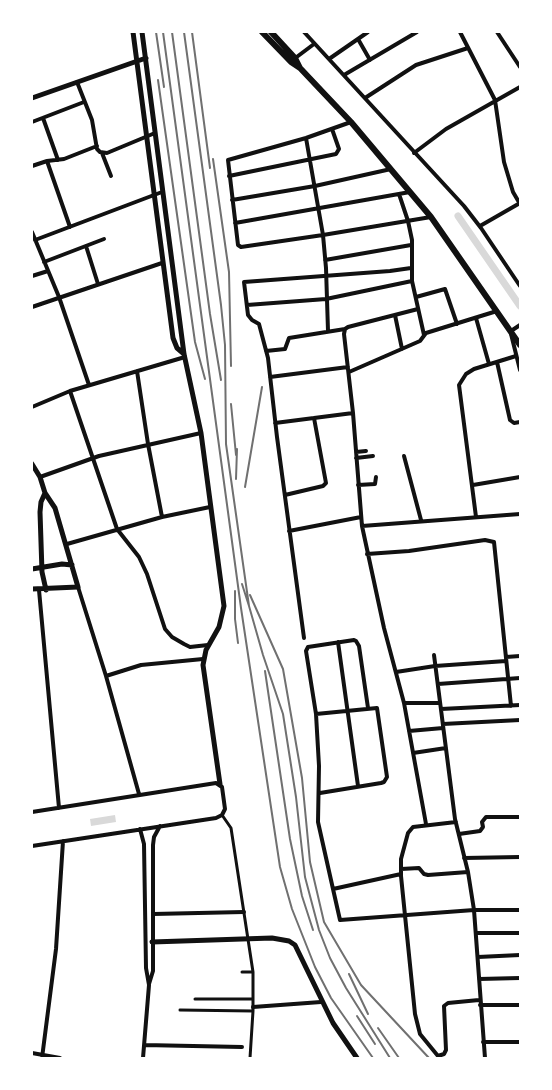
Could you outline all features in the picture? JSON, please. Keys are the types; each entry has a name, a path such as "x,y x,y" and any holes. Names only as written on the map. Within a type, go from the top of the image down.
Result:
{"highway":[{"path":"262,32 293,60"},
{"path":"271,32 293,60 351,122 431,217 520,345"}],"street":[{"path":"132,32 173,338 177,348 185,356"},
{"path":"32,846 216,818 222,815 224,809 223,789 220,784 203,659 208,645 220,627 224,606 201,433 185,356 162,192 142,32"},
{"path":"304,32 464,206 480,226 520,286"},
{"path":"329,59 368,32"},
{"path":"344,76 417,32"},
{"path":"460,32 495,100 504,162 513,192 520,204 480,226"},
{"path":"497,32 520,67"},
{"path":"358,39 370,60"},
{"path":"293,60 314,44"},
{"path":"365,98 416,65 468,48"},
{"path":"32,98 146,58"},
{"path":"77,82 92,120 97,146 102,153 111,176"},
{"path":"414,152 446,128 520,87"},
{"path":"32,122 84,102"},
{"path":"43,118 58,160"},
{"path":"351,122 306,138 228,159 238,245 241,247 431,217"},
{"path":"229,176 336,154 339,151 332,130"},
{"path":"102,153 107,153 155,133"},
{"path":"306,138 323,235 327,276 326,299 328,332"},
{"path":"32,166 47,161 66,159 97,146"},
{"path":"47,161 70,226"},
{"path":"232,200 315,186 391,169"},
{"path":"35,240 162,192"},
{"path":"235,223 319,210 410,192"},
{"path":"399,194 408,221 411,246 412,281 424,335"},
{"path":"32,232 59,297 89,385"},
{"path":"44,262 104,239"},
{"path":"86,246 98,284"},
{"path":"325,260 411,246"},
{"path":"32,307 162,263"},
{"path":"304,638 266,351 259,324 250,317 244,283 246,281 327,276 411,268"},
{"path":"32,276 48,271"},
{"path":"247,305 326,299 412,281"},
{"path":"416,297 445,290 457,324"},
{"path":"266,351 285,348 289,338 345,329 418,309"},
{"path":"270,377 349,369 420,341 424,335 497,311"},
{"path":"395,315 402,349"},
{"path":"476,318 490,364"},
{"path":"519,325 510,330 520,370"},
{"path":"345,329 344,334 349,369 362,526 367,554 404,703 426,824"},
{"path":"32,407 70,391 185,356"},
{"path":"476,517 459,385 466,374 490,364 516,356"},
{"path":"497,362 510,420 514,423 520,422"},
{"path":"137,371 148,444 162,518"},
{"path":"70,391 117,529 139,557 147,574 163,624 172,637 190,647 208,645"},
{"path":"275,423 353,413"},
{"path":"285,495 323,486 326,483 314,418"},
{"path":"40,477 93,458 148,444 201,433"},
{"path":"356,452 366,451"},
{"path":"356,458 373,456"},
{"path":"404,456 421,520"},
{"path":"32,464 40,477 45,493 54,505 67,544 78,587 106,676 139,794"},
{"path":"358,485 375,484 376,477"},
{"path":"473,485 520,477"},
{"path":"45,493 40,507 42,566 46,590"},
{"path":"67,544 117,529 210,507"},
{"path":"362,526 421,520 520,514"},
{"path":"289,531 361,517"},
{"path":"367,554 492,540 495,543 511,706"},
{"path":"32,569 42,566 72,564"},
{"path":"32,589 46,590 78,587"},
{"path":"38,590 59,808"},
{"path":"368,708 359,646 356,641 311,645 307,648 316,714 320,793 319,828 340,920 474,910 520,910"},
{"path":"338,642 346,710 358,786"},
{"path":"434,655 456,822 468,872 477,933 479,1000 484,1058"},
{"path":"396,672 520,656"},
{"path":"106,676 148,664 203,659"},
{"path":"438,684 520,678"},
{"path":"404,703 440,703"},
{"path":"441,710 520,706"},
{"path":"316,714 375,707 378,709 387,774 386,780 381,783 320,793"},
{"path":"409,731 443,726 520,720"},
{"path":"413,753 446,748"},
{"path":"32,812 139,794 220,784"},
{"path":"222,815 227,820 231,828 253,972 253,1009 250,1058"},
{"path":"459,834 480,831 483,827 482,822 486,817 520,817"},
{"path":"456,822 426,824 413,827 408,833 401,859 405,915 418,1027 422,1037 438,1056 444,1054 446,1050 443,1008 445,1004 479,1000"},
{"path":"143,1058 149,985 153,971 153,841 160,826"},
{"path":"140,829 144,844 146,968 149,985"},
{"path":"42,1056 56,949 63,841"},
{"path":"464,858 520,857"},
{"path":"401,869 420,868 424,874 428,875 468,872"},
{"path":"333,889 401,874"},
{"path":"152,914 244,912"},
{"path":"477,933 520,933"},
{"path":"152,942 249,939 282,939 290,941 295,945 321,1002 357,1058"},
{"path":"478,957 520,955"},
{"path":"242,972 253,972"},
{"path":"479,979 520,978"},
{"path":"195,999 253,999"},
{"path":"180,1010 253,1009 321,1002"},
{"path":"480,1005 520,1005"},
{"path":"483,1042 520,1042"},
{"path":"144,1045 251,1047"},
{"path":"32,1053 60,1058"}],"shaded area":[{"path":"115,815 116,822 91,826 90,819"}],"waterway":[{"path":"458,216 520,306"}],"railway":[{"path":"156,32 164,87"},
{"path":"163,32 241,608 280,867 292,909 315,967 331,998 373,1058"},
{"path":"172,32 210,314 221,380"},
{"path":"184,32 221,305 225,345 226,444 249,606 242,584"},
{"path":"192,32 210,168"},
{"path":"158,80 195,342 205,379"},
{"path":"213,159 229,272 231,366"},
{"path":"245,487 262,387"},
{"path":"231,404 236,455"},
{"path":"236,479 237,449"},
{"path":"235,591 235,619 238,643"},
{"path":"250,595 283,669 302,778 310,862 324,922 361,985 429,1058"},
{"path":"249,606 263,655 283,714 296,797 305,877 319,930 330,958 346,988 390,1058"},
{"path":"265,671 290,839 302,896 313,930"},
{"path":"349,974 368,1014"},
{"path":"357,1016 375,1044"},
{"path":"378,1028 399,1058"}]}
